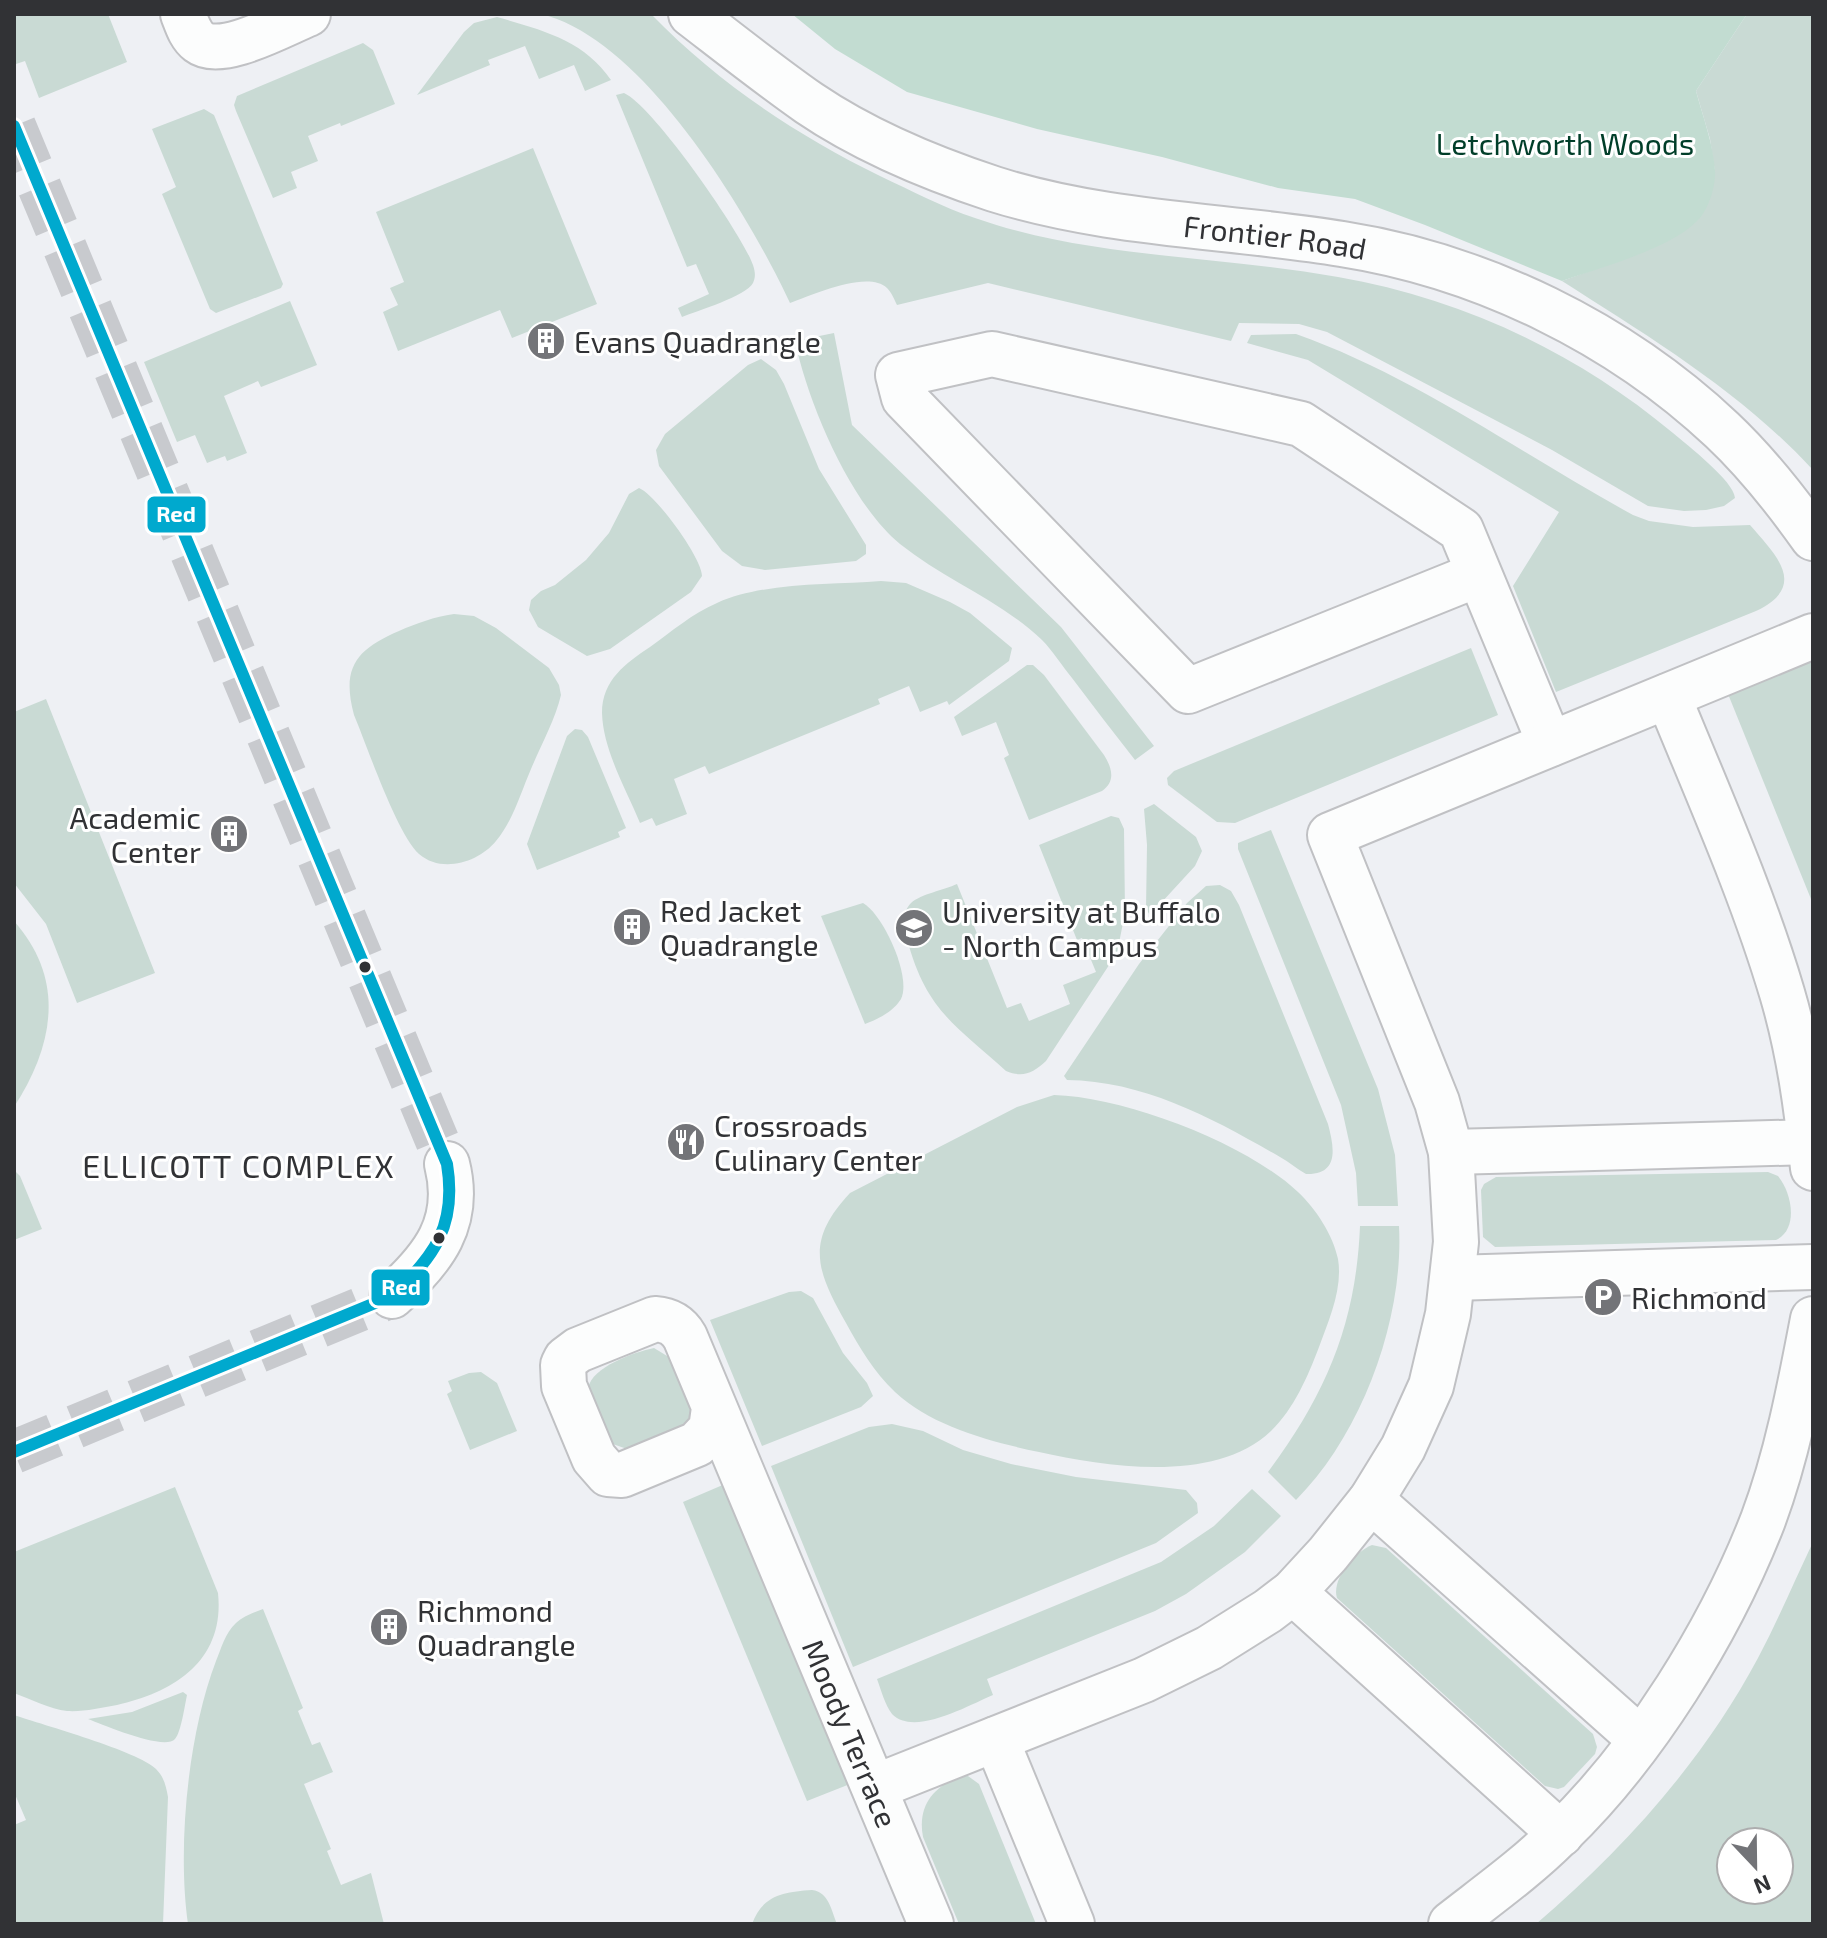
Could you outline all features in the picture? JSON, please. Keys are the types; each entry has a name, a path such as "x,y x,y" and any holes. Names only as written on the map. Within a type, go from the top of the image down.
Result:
{"street":[{"path":"183,14 197,41 215,48 234,44 308,14"},
{"name":"Frontier Road","path":"691,14 810,103 868,138 996,190 1104,216 1358,247 1455,272 1508,291 1555,313 1634,360 1689,400 1755,463 1813,538"},
{"path":"1479,574 1188,691 904,398 898,375 992,354 1301,424 1461,530 1550,744"},
{"path":"875,1787 1144,1680 1209,1648 1293,1592 1371,1500 1403,1448 1431,1386 1448,1314 1456,1242 1451,1152 1437,1102 1330,835 1813,636"},
{"path":"1451,1152 1812,1155 1806,1097 1783,995 1754,907 1668,696"},
{"path":"392,1296 423,1269 441,1240 449,1213 451,1179 447,1164"},
{"path":"1453,1278 1813,1267"},
{"path":"1451,1924 1525,1867 1561,1834 1597,1796 1664,1708 1719,1616 1763,1520 1795,1413 1813,1319"},
{"name":"Moody Terrace","path":"714,1408 931,1924"},
{"path":"1371,1500 1640,1739"},
{"path":"1293,1592 1561,1834"},
{"path":"996,1739 1072,1924"}],"shaded area":[{"path":"14,14 108,14 127,62 39,98 25,61 16,64 14,60"},
{"path":"541,14 651,14 730,85 818,143 880,176 975,218 1019,231 1110,249 1338,277 1429,299 1473,315 1557,354 1636,404 1709,464 1727,482 1735,498 1724,506 1706,510 1684,511 1648,506 1552,450 1327,332 1299,324 1239,323 1231,341 988,283 897,305 889,290 878,283 854,283 790,303 748,223 720,178 654,92 617,57 579,30"},
{"path":"1747,14 1813,14 1813,470 1725,391 1662,345 1562,281 1642,252 1715,172 1710,139 1696,91"},
{"path":"497,17 561,38 588,55 611,80 585,91 574,65 539,79 525,46 488,60 490,65 417,95 464,32 474,23"},
{"path":"363,43 373,50 395,104 308,136 318,161 291,172 297,188 273,198 236,111 237,96"},
{"path":"624,93 655,121 674,144 732,226 753,265 755,276 749,288 741,293 682,317 678,308 709,294 696,264 687,267 616,95"},
{"path":"204,109 214,115 283,284 281,288 216,313 210,309 162,194 176,187 152,129"},
{"path":"533,148 597,304 512,338 500,310 398,351 383,312 398,305 390,288 404,282 376,212"},
{"path":"290,301 317,365 261,387 258,381 224,396 247,453 227,461 225,456 207,463 195,435 177,442 144,362"},
{"path":"834,333 852,425 1061,627 1154,746 1135,760 1042,640 1008,613 917,557 882,526 864,504 821,422 795,341"},
{"path":"1296,334 1340,351 1426,394 1633,515 1649,521 1693,527 1750,525 1783,570 1781,591 1756,611 1556,692 1513,586 1559,512 1308,360 1247,343 1251,335"},
{"path":"761,359 776,370 784,384 819,469 866,545 866,554 856,561 765,570 742,566 722,551 659,466 656,450 665,434 748,365"},
{"path":"639,488 656,502 677,528 695,556 702,576 691,592 610,649 587,656 538,627 529,610 531,600 586,560 609,533 629,494"},
{"path":"881,581 906,583 970,613 1012,648 1009,661 949,705 947,701 920,712 909,686 878,699 880,704 709,774 705,766 674,779 687,814 656,826 652,818 640,823 611,755 603,727 606,691 624,666 691,617 735,596 776,588"},
{"path":"454,614 474,616 496,628 549,668 561,695 552,723 502,833 480,855 449,864 428,860 419,854 401,828 354,715 350,684 356,662 372,645 412,625"},
{"path":"1471,648 1498,715 1235,823 1217,822 1168,785 1167,778 1174,771"},
{"path":"1813,659 1813,904 1728,694"},
{"path":"1027,665 1033,665 1044,675 1104,755 1111,774 1109,783 1102,791 1029,820 1004,758 1009,755 996,722 962,736 954,717"},
{"path":"46,699 155,973 77,1003 46,924 14,883 14,712"},
{"path":"575,729 582,730 588,737 626,828 618,832 620,837 537,870 527,844 567,736"},
{"path":"1154,804 1196,837 1202,851 1195,866 1150,915 1146,909 1144,809"},
{"path":"1111,816 1119,818 1124,829 1125,913 1117,953 1046,1061 1028,1073 1006,1071 957,1027 933,1000 923,983 907,939 904,925 906,911 915,900 957,884 1007,1008 1021,1003 1029,1021 1070,1004 1063,985 1096,972 1082,938 1077,940 1039,845"},
{"path":"1271,830 1378,1089 1395,1155 1398,1206 1358,1206 1356,1173 1341,1105 1238,849 1238,843"},
{"path":"1220,885 1231,891 1239,905 1328,1124 1332,1158 1325,1170 1317,1173 1306,1174 1230,1129 1178,1105 1124,1087 1067,1080 1064,1076 1139,964 1187,903 1206,886"},
{"path":"863,903 887,932 903,976 901,999 894,1008 865,1024 821,916"},
{"path":"14,921 31,943 42,966 48,1013 38,1060 14,1107"},
{"path":"1054,1095 1115,1104 1217,1140 1248,1156 1298,1192 1328,1232 1336,1250 1339,1281 1327,1326 1300,1392 1271,1431 1248,1448 1221,1459 1191,1465 1128,1466 1066,1458 982,1438 926,1414 895,1392 880,1376 846,1323 828,1287 820,1256 826,1226 850,1193 1017,1107"},
{"path":"14,1170 20,1176 42,1229 14,1240"},
{"path":"1768,1172 1778,1176 1790,1201 1788,1228 1776,1240 1495,1247 1483,1237 1481,1190 1484,1184 1496,1177"},
{"path":"1360,1226 1399,1226 1399,1262 1386,1336 1359,1409 1341,1442 1320,1473 1296,1500 1268,1472 1322,1386 1334,1356 1352,1295"},
{"path":"801,1291 813,1298 843,1353 867,1383 873,1396 861,1407 762,1446 710,1320 789,1292"},
{"path":"654,1348 672,1359 692,1410 688,1420 680,1427 627,1449 610,1443 588,1388 591,1380 605,1367"},
{"path":"481,1372 497,1383 517,1431 470,1450 447,1394 452,1391 448,1381"},
{"path":"892,1424 923,1431 963,1450 1011,1464 1076,1477 1186,1490 1197,1503 1198,1513 1156,1543 853,1667 771,1466 869,1427"},
{"path":"725,1484 850,1784 807,1801 683,1502"},
{"path":"175,1487 218,1593 218,1617 213,1637 204,1654 176,1682 117,1705 67,1711 14,1693 14,1552"},
{"path":"1252,1489 1281,1516 1245,1552 1186,1594 1155,1611 987,1679 993,1695 942,1717 914,1722 892,1714 877,1679 1161,1562 1214,1526"},
{"path":"1813,1542 1813,1924 1536,1924 1600,1865 1687,1768 1736,1696"},
{"path":"1372,1545 1386,1548 1593,1734 1597,1747 1595,1754 1564,1787 1545,1786 1337,1598 1338,1583 1346,1567"},
{"path":"263,1609 303,1708 298,1711 312,1745 320,1742 333,1772 304,1784 331,1849 327,1851 341,1885 371,1873 384,1924 188,1924 185,1826 198,1722 226,1636 239,1621"},
{"path":"183,1692 187,1695 181,1725 175,1739 169,1742 133,1736 88,1719 132,1712"},
{"path":"14,1715 130,1754 159,1772 168,1797 163,1924 14,1924 14,1825 26,1820 14,1792"},
{"path":"961,1775 979,1784 1036,1924 959,1924 923,1837 922,1826 925,1806 930,1798 943,1785"},
{"path":"812,1890 826,1898 837,1924 752,1924 762,1907 775,1897"}],"green space":[{"name":"Letchworth Woods","path":"792,14 1747,14 1696,91 1715,170 1711,197 1701,216 1685,231 1652,249 1562,281 1355,199 1278,188 1162,157 1037,129 907,92 835,49"}],"tunnel":[{"path":"14,126 447,1164"},
{"path":"14,1452 392,1296"}],"transit line":[{"name":"Red","path":"14,126 447,1164 449,1186 449,1205 439,1238 420,1267 392,1296 14,1452"}],"place":[{"name":"Evans Quadrangle","path":"546,341"},
{"name":"Academic Center","path":"229,834"},
{"name":"Red Jacket Quadrangle","path":"632,927"},
{"name":"University at Buffalo - North Campus","path":"914,928"},
{"name":"Crossroads Culinary Center","path":"686,1142"},
{"name":"Richmond","path":"1603,1297"},
{"name":"Richmond Quadrangle","path":"389,1627"}],"district":[{"name":"ELLICOTT COMPLEX","path":"239,1165"}]}
